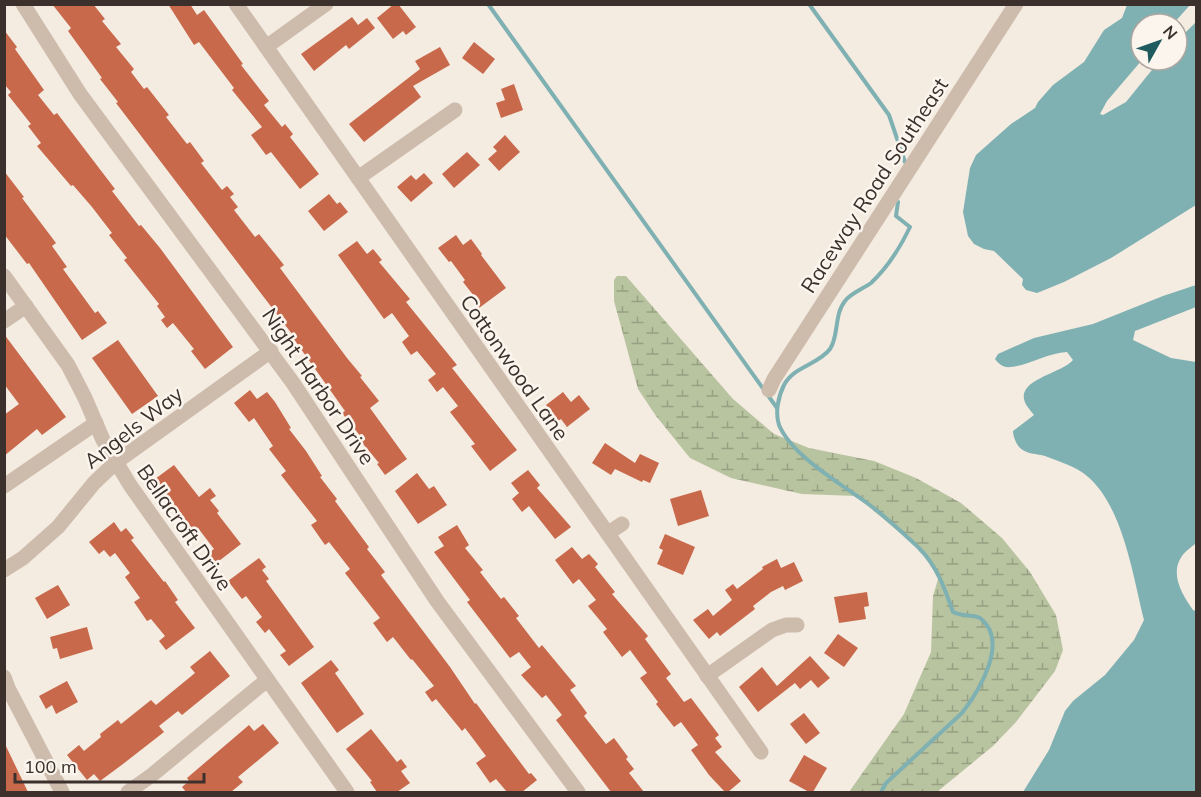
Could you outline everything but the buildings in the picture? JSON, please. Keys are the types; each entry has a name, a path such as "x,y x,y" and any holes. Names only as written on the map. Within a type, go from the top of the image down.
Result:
{"street":[{"name":"Night Harbor Drive","path":"23,4 86,103 271,351 437,601 578,792"},
{"name":"Cottonwood Lane","path":"236,4 761,752"},
{"path":"266,47 326,4"},
{"name":"Raceway Road Southeast","path":"769,390 780,369 1016,4"},
{"path":"358,178 455,110"},
{"name":"Bellacroft Drive","path":"4,276 72,374 115,463 346,792"},
{"path":"4,321 26,306"},
{"name":"Angels Way","path":"4,570 23,558 58,527 94,483 115,463 271,351"},
{"path":"4,486 96,423"},
{"path":"608,533 622,524"},
{"path":"708,676 772,630 786,625 797,625"},
{"path":"4,677 62,792"},
{"path":"128,792 152,775 267,680"}],"green space":[{"path":"617,276 626,276 733,399 774,434 809,448 874,461 916,478 961,503 1002,538 1030,572 1056,615 1063,650 1055,671 1016,722 993,746 937,792 849,792 904,714 931,652 933,596 939,576 921,550 856,496 802,494 731,478 690,458 656,416 638,389 614,301 614,280"}],"water":[{"path":"1127,5 1190,5 1184,12 1129,12 1129,72 1132,72 1107,101 1100,114 1103,115 1126,102 1150,72 1189,72 1189,29 1196,22 1196,205 1111,258 1064,282 1037,293 1026,290 1022,285 1023,279 994,251 974,244 968,236 963,212 970,168 976,155 1011,124 1035,108 1053,85 1084,62 1104,30 1122,18"},
{"path":"1196,285 1196,307 1135,331 1133,340 1171,358 1196,362 1196,543 1178,563 1177,577 1185,598 1196,611 1196,792 1023,792 1049,750 1065,711 1073,701 1105,675 1134,640 1144,620 1125,543 1110,505 1099,489 1087,476 1073,467 1022,449 1017,444 1014,435 1013,431 1034,415 1024,399 1028,386 1068,365 1073,360 1067,352 1008,367 995,359 998,354 1034,338 1093,324"}],"waterway":[{"path":"488,4 777,408"},
{"path":"809,4 889,115 905,162"},
{"path":"881,792 886,783 962,713 989,666 992,639 989,628 980,618 953,612 936,570 919,548 880,513 818,468 795,448 779,425 777,410 780,395 788,379 830,349 835,338 839,312 845,301 877,277 902,242 910,227 896,216 898,202"}]}
